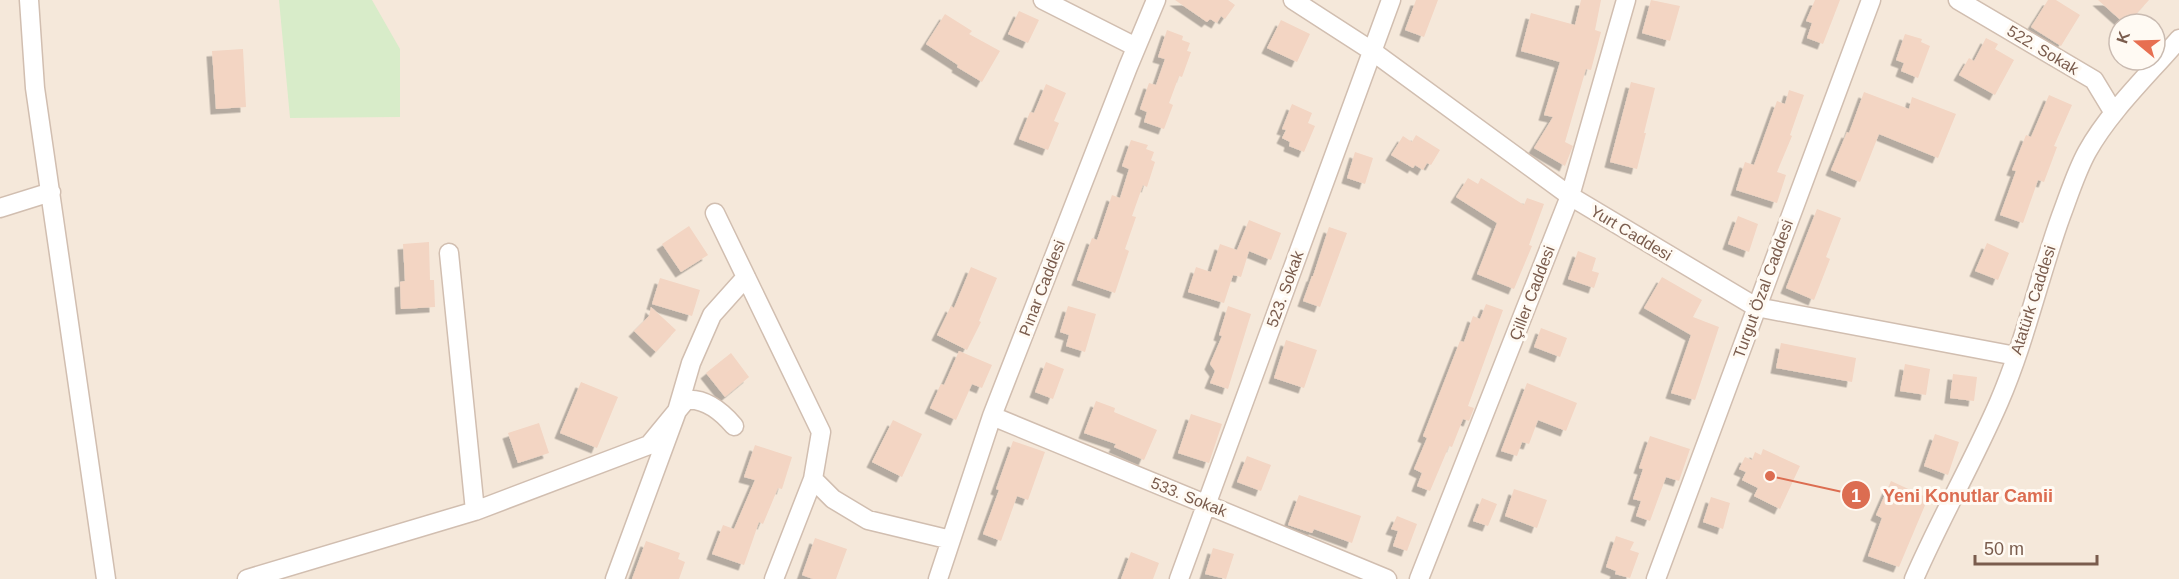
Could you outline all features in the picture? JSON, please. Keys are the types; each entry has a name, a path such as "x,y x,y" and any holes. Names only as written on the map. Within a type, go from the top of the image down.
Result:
{"street":[{"path":"29,0 35,88 106,579"},
{"path":"1043,0 1136,47"},
{"name":"Pınar Caddesi","path":"938,579 992,416 1156,0"},
{"name":"Yurt Caddesi","path":"1293,0 1372,51 1570,196 1756,307 2016,356"},
{"name":"523. Sokak","path":"1179,579 1391,0"},
{"name":"Çiller Caddesi","path":"1419,579 1570,196 1626,0"},
{"name":"Turgut Özal Caddesi","path":"1656,579 1871,0"},
{"name":"522. Sokak","path":"1958,0 2094,80 2114,113"},
{"name":"Atatürk Caddesi","path":"1914,579 1935,530 1999,402 2051,245 2087,151 2114,113 2179,39"},
{"path":"0,208 51,192"},
{"path":"715,213 821,432 813,479 774,579"},
{"path":"449,253 475,511"},
{"path":"615,579 677,411 691,363 712,315 746,277"},
{"path":"247,579 475,511 649,445 686,400 697,399 723,414 734,426"},
{"name":"533. Sokak","path":"992,416 1387,579"},
{"path":"813,479 833,498 868,520 951,540"}],"shaded area":[{"path":"0,0 2179,0 2179,579 0,579"}],"green space":[{"path":"279,0 372,0 400,49 400,117 290,118"}],"building":[{"path":"1175,0 1228,0 1235,5 1225,19 1221,16 1217,23 1210,19 1207,22"},
{"path":"1416,0 1438,0 1424,37 1405,30"},
{"path":"1581,0 1601,0 1595,30 1601,32 1591,70 1586,69 1565,142 1573,146 1565,166 1534,148 1553,117 1544,115 1560,62 1521,51 1531,13 1575,25"},
{"path":"1651,0 1680,6 1670,41 1642,33"},
{"path":"1815,0 1840,0 1823,44 1807,38 1812,23 1806,21"},
{"path":"2048,0 2056,0 2080,15 2061,46 2031,27"},
{"path":"2098,0 2149,0 2138,12 2112,12"},
{"path":"1019,11 1039,20 1028,43 1008,34"},
{"path":"945,14 972,31 969,34 1000,51 982,82 926,44"},
{"path":"1281,20 1310,34 1297,62 1267,48"},
{"path":"1167,30 1183,36 1182,40 1190,43 1187,51 1191,52 1169,103 1173,105 1164,129 1144,122 1147,112 1140,109 1149,83 1156,85 1165,59 1158,57"},
{"path":"1905,34 1922,39 1921,42 1930,46 1918,78 1901,71 1904,63 1896,60"},
{"path":"1986,38 1998,44 1995,49 2014,60 1995,95 1959,75 1969,58 1974,61"},
{"path":"243,49 246,107 216,109 212,51"},
{"path":"1631,82 1655,88 1637,169 1610,162"},
{"path":"1046,84 1066,93 1054,121 1059,123 1048,150 1019,139 1030,112 1034,113"},
{"path":"1789,90 1804,95 1790,135 1792,136 1777,172 1786,175 1777,203 1736,190 1745,162 1754,165 1777,101 1785,104"},
{"path":"1864,92 1909,109 1912,97 1956,114 1938,158 1879,134 1860,182 1831,170 1847,132 1849,133"},
{"path":"2049,95 2072,105 2054,146 2057,147 2044,182 2038,180 2023,223 2000,215 2016,171 2012,170 2026,135 2031,137"},
{"path":"1292,104 1312,113 1308,123 1315,126 1304,152 1289,146 1290,142 1282,138 1286,130 1282,129"},
{"path":"1416,135 1440,150 1431,165 1427,163 1423,170 1415,165 1413,168 1391,155 1403,136 1412,142"},
{"path":"1131,140 1148,145 1146,149 1154,152 1151,160 1155,162 1147,187 1143,185 1132,216 1136,217 1125,249 1129,251 1115,293 1077,280 1092,238 1097,240 1112,195 1120,198 1129,169 1122,166"},
{"path":"1355,152 1373,158 1365,184 1347,178"},
{"path":"1468,178 1478,184 1481,178 1524,205 1527,198 1544,204 1529,245 1532,246 1514,289 1477,274 1497,223 1456,197"},
{"path":"1817,209 1841,218 1826,257 1830,259 1814,300 1786,288"},
{"path":"1738,216 1758,224 1749,252 1728,244"},
{"path":"1249,220 1281,233 1271,260 1249,251 1241,277 1233,275 1224,303 1188,292 1196,267 1211,272 1220,244 1237,250"},
{"path":"689,226 708,255 681,272 662,244"},
{"path":"1329,227 1347,233 1320,307 1303,301"},
{"path":"429,242 430,280 434,280 435,307 401,309 400,282 405,281 403,244"},
{"path":"1987,243 2009,253 1998,280 1975,271"},
{"path":"1578,251 1596,258 1592,271 1599,273 1594,288 1568,279"},
{"path":"971,267 997,278 979,321 981,322 967,350 937,335 951,306 954,308"},
{"path":"1662,277 1702,300 1693,317 1719,327 1695,400 1671,393 1691,335 1644,308"},
{"path":"660,278 700,290 692,316 652,304"},
{"path":"1486,304 1503,310 1468,406 1474,408 1469,421 1463,419 1430,491 1417,486 1422,473 1414,469 1427,438 1423,436 1460,341 1464,342 1473,316 1480,319"},
{"path":"1068,306 1096,314 1085,352 1066,346 1069,335 1060,332"},
{"path":"1228,306 1251,314 1228,389 1210,383 1215,371 1210,364 1222,336 1219,335"},
{"path":"651,307 676,330 656,352 634,331 649,316"},
{"path":"1541,328 1567,338 1560,357 1534,347"},
{"path":"1286,340 1317,350 1304,388 1274,378"},
{"path":"1781,343 1856,358 1852,382 1776,368"},
{"path":"959,351 992,365 982,388 972,384 956,420 930,408 941,384 944,385"},
{"path":"731,353 749,377 725,397 706,373"},
{"path":"1046,362 1064,369 1053,399 1035,392"},
{"path":"1905,364 1930,369 1926,395 1900,391"},
{"path":"1953,374 1977,377 1974,401 1950,398"},
{"path":"581,382 618,397 597,448 560,433"},
{"path":"1527,383 1577,403 1566,431 1538,420 1529,444 1522,442 1517,456 1501,451"},
{"path":"1096,401 1115,408 1114,412 1157,430 1144,460 1114,447 1116,444 1084,433"},
{"path":"1191,414 1222,424 1209,463 1178,453"},
{"path":"893,420 922,434 902,477 872,462"},
{"path":"539,423 549,453 518,463 508,433"},
{"path":"1935,434 1959,442 1948,475 1924,466"},
{"path":"1650,436 1690,449 1679,481 1666,477 1650,521 1636,516 1641,501 1633,499 1643,469 1639,468"},
{"path":"1013,441 1045,452 1028,500 1017,496 1001,541 983,534"},
{"path":"755,445 792,457 782,489 778,488 763,524 759,522 744,565 712,554 723,525 734,529 755,480 744,477"},
{"path":"1763,449 1800,466 1780,509 1754,496 1758,488 1742,480 1746,472 1739,469 1745,457 1752,460 1755,452 1761,455"},
{"path":"1247,456 1271,465 1261,491 1237,482"},
{"path":"1891,481 1928,498 1899,567 1868,556 1882,518 1876,515"},
{"path":"1514,489 1547,500 1537,528 1505,516"},
{"path":"1299,495 1361,516 1352,543 1314,529 1312,533 1288,525"},
{"path":"1711,497 1730,503 1723,529 1703,522"},
{"path":"1482,498 1497,504 1488,526 1473,521"},
{"path":"1397,516 1417,524 1407,551 1393,546 1398,531 1391,529"},
{"path":"1616,536 1634,542 1630,550 1639,553 1630,578 1615,574 1616,571 1606,567"},
{"path":"815,538 847,549 836,579 813,579 802,575"},
{"path":"646,541 680,553 678,559 685,562 679,579 632,579"},
{"path":"1213,548 1234,554 1226,579 1205,574"},
{"path":"1131,552 1159,563 1153,579 1121,579"}],"place":[{"name":"Yeni Konutlar Camii","path":"1770,476"}]}
